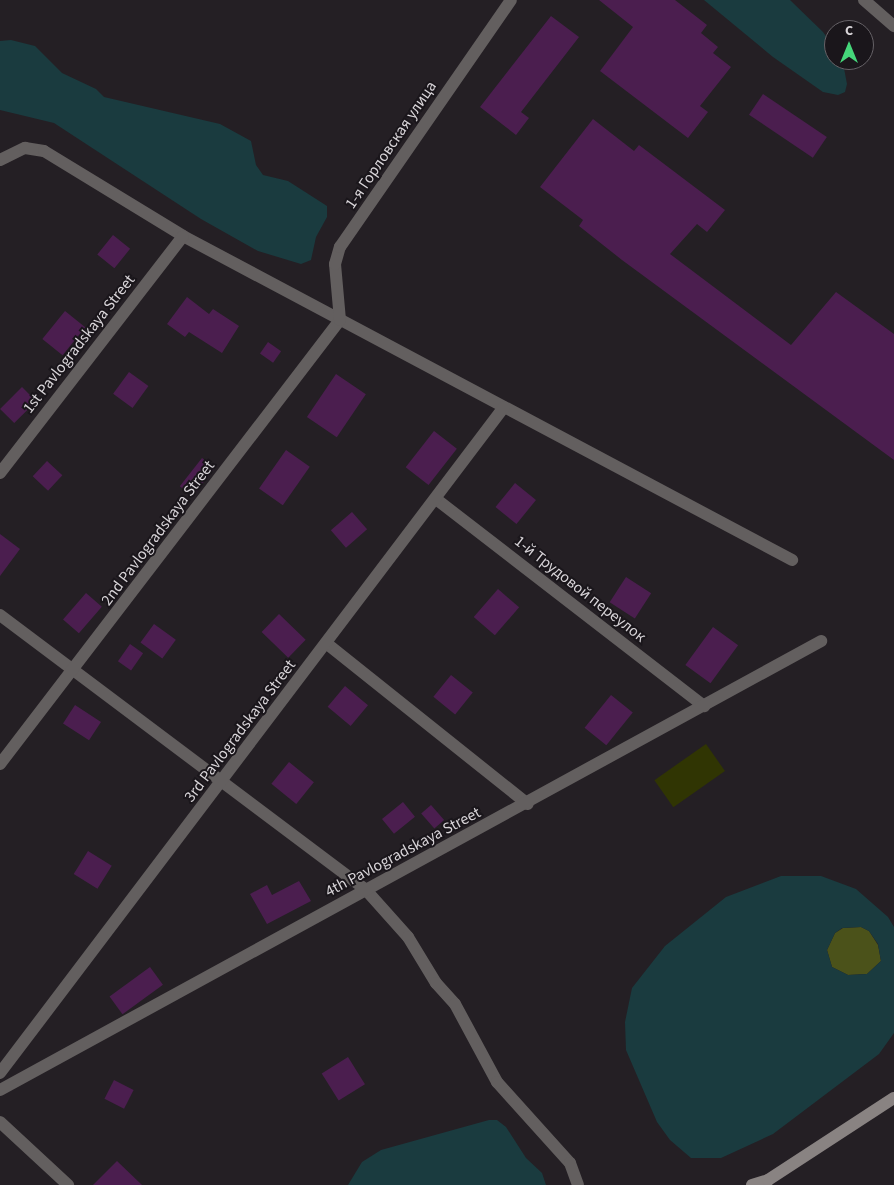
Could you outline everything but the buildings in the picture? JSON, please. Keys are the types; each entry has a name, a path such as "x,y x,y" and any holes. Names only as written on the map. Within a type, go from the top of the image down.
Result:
{"street":[{"name":"1-я Горловская улица","path":"340,320 335,264 340,247 511,0"},
{"path":"864,0 894,26"},
{"path":"0,160 25,148 44,151 183,236 792,560"},
{"name":"1st Pavlogradskaya Street","path":"0,473 183,236"},
{"name":"2nd Pavlogradskaya Street","path":"0,764 73,672 340,320"},
{"name":"3rd Pavlogradskaya Street","path":"0,1073 504,407"},
{"name":"1-й Трудовой переулок","path":"436,498 704,706"},
{"path":"0,615 73,672 366,890 408,937 436,983 455,1004 497,1082 570,1163 578,1185"},
{"name":"4th Pavlogradskaya Street","path":"0,1090 366,890 528,804 821,641"},
{"path":"326,643 528,804"},
{"path":"752,1185 768,1180 894,1098"},
{"path":"0,1122 68,1185"}],"green space":[{"path":"706,744 725,771 673,807 654,780"},
{"path":"861,927 869,931 878,945 881,961 867,974 848,975 832,967 827,950 835,933 843,928"}],"water":[{"path":"704,0 790,0 824,33 824,70 844,70 847,84 845,92 838,95 823,92 773,57"},
{"path":"11,40 35,46 62,73 96,89 104,97 220,124 251,141 256,165 263,175 288,181 327,206 327,217 316,237 311,260 301,264 258,251 201,219 54,123 0,110 0,41"},
{"path":"781,876 821,876 856,889 888,917 894,927 894,1033 879,1054 773,1134 721,1158 691,1158 670,1140 657,1122 626,1050 625,1022 632,988 665,946 726,897","holes":["861,927 869,931 878,944 881,961 867,974 848,975 832,967 827,950 835,933 842,928"]},
{"path":"489,1120 497,1120 506,1127 526,1158 542,1173 546,1185 348,1185 362,1162 381,1150"}]}
